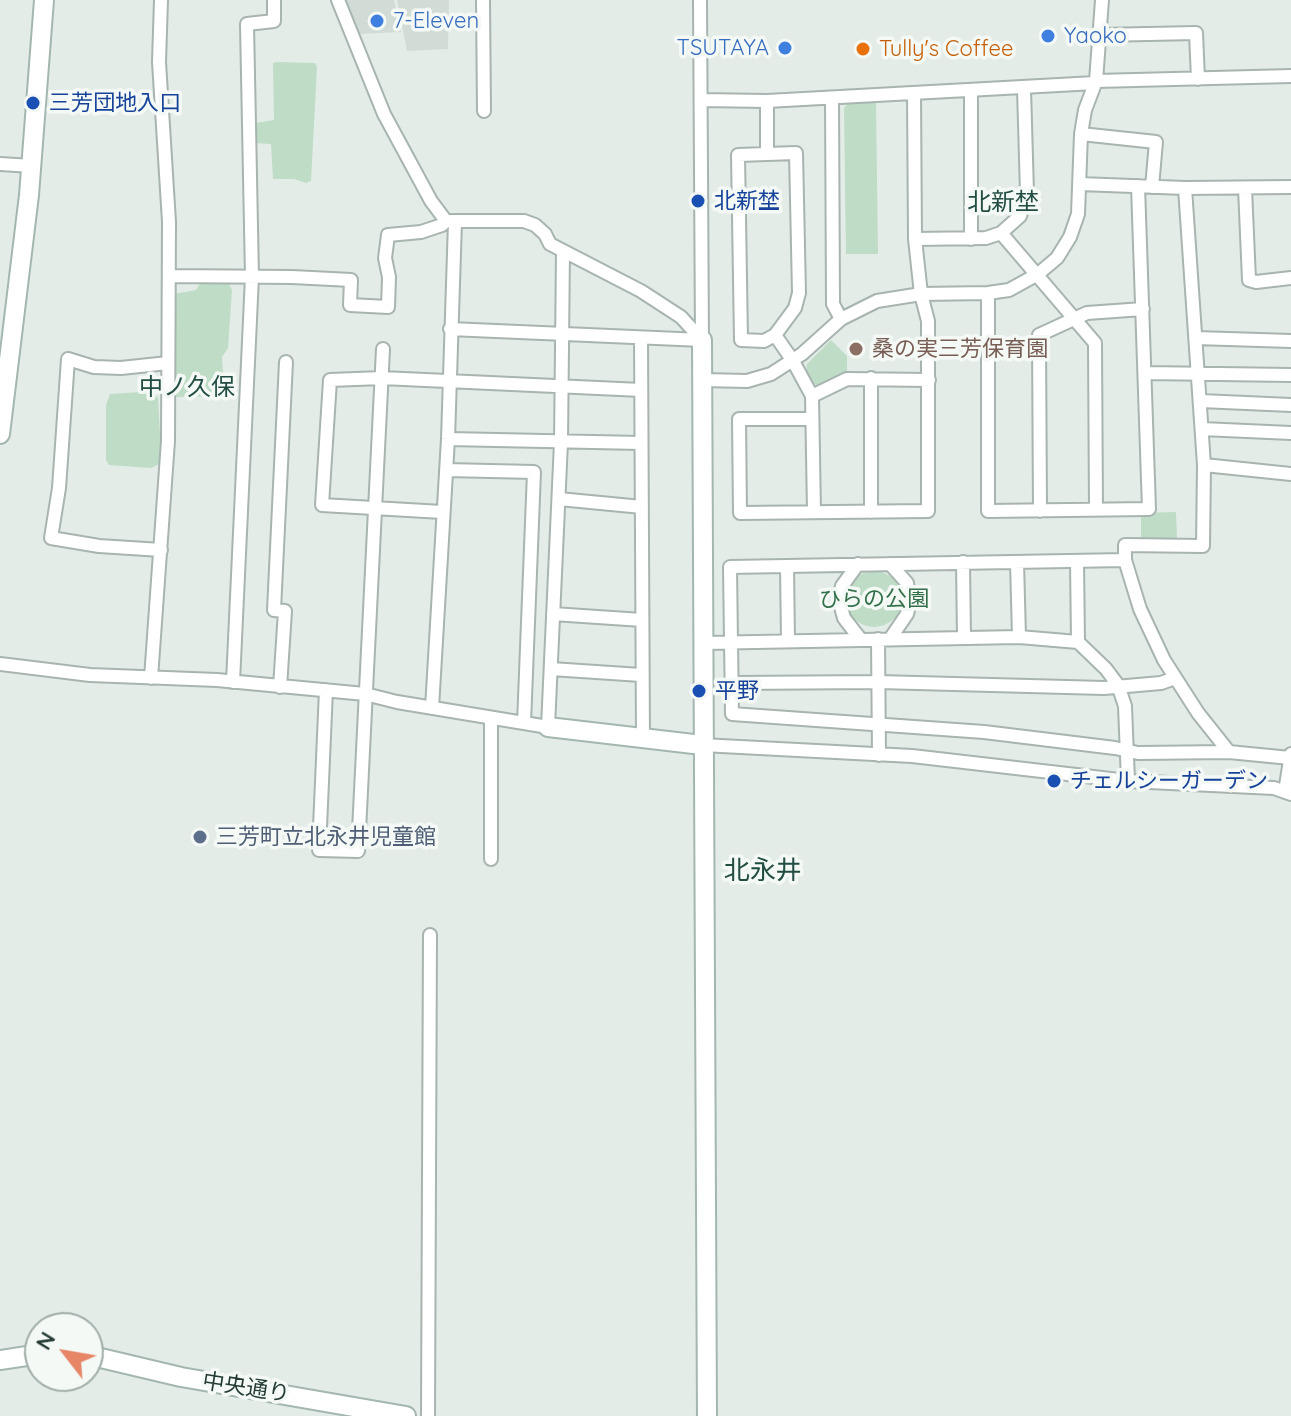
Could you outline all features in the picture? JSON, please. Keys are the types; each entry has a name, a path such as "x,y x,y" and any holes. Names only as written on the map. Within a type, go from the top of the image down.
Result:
{"street":[{"path":"0,434 32,166 44,0"},
{"path":"151,678 166,487 168,363 168,192 159,62 161,0"},
{"path":"233,682 252,277 247,24 274,21 274,0"},
{"path":"338,0 384,114 431,201 451,222 448,439 432,708"},
{"path":"483,0 484,111"},
{"path":"700,0 707,1416"},
{"path":"702,380 747,381 771,374 793,361 841,319 877,301 921,294 1009,290 1038,274 1057,258 1070,237 1078,214 1081,134 1085,110 1096,82 1102,0"},
{"path":"1100,35 1196,33 1198,79"},
{"path":"702,100 767,101 1024,89 1096,82 1291,76"},
{"path":"915,239 971,239 1001,233 1012,226 1025,205 1024,89"},
{"path":"971,92 971,239"},
{"path":"812,419 739,419 740,513 928,511 928,321 921,294 915,239 914,94"},
{"path":"832,98 833,304 841,319"},
{"path":"767,101 767,154"},
{"path":"1081,134 1156,142 1152,187"},
{"path":"796,153 799,293 795,308 775,335 764,341 741,340 738,155 767,154 796,153"},
{"path":"0,164 32,166"},
{"path":"1080,184 1185,188 1291,187"},
{"path":"988,293 988,511 1149,509 1138,186"},
{"path":"1185,188 1201,401 1203,546 1125,545 1125,560 1150,633 1198,713 1229,752"},
{"path":"1245,188 1249,280 1291,278"},
{"path":"169,276 351,280 350,305 388,307 389,277 385,258 388,235 421,232 451,222 524,221 535,225 550,244 641,291 681,317 702,340"},
{"path":"1001,233 1095,343 1096,509"},
{"path":"548,727 561,442 563,251"},
{"path":"1040,511 1039,335 1099,310 1143,309"},
{"path":"450,329 702,340"},
{"path":"775,335 812,396 814,512"},
{"path":"641,338 643,739"},
{"path":"1196,338 1291,341"},
{"path":"326,690 319,850 358,851 383,349"},
{"path":"161,550 99,546 51,538 59,488 68,359 94,367 121,368 168,363"},
{"path":"280,687 285,611 274,610 286,362"},
{"path":"1145,373 1291,375"},
{"path":"442,512 322,505 330,380 382,378 641,390"},
{"path":"871,378 871,512"},
{"path":"812,396 847,379 929,380"},
{"path":"1201,401 1291,405"},
{"path":"1202,429 1291,433"},
{"path":"448,439 641,443"},
{"path":"1204,465 1291,474"},
{"path":"446,470 534,472 524,723"},
{"path":"559,499 642,507"},
{"path":"0,664 90,675 233,682 365,694 548,727 702,745 956,760 1128,781 1274,788 1288,793 1291,756 1128,751 984,732 732,714 730,567 1125,560"},
{"path":"1077,561 1078,642"},
{"path":"963,562 964,638"},
{"path":"1017,562 1019,637"},
{"path":"858,564 842,586 839,600 844,618 861,640"},
{"path":"879,755 879,682 884,639 907,614 910,602 907,583 890,564"},
{"path":"787,566 788,641"},
{"path":"553,614 642,620"},
{"path":"703,643 1019,637 1078,642 1118,685 1125,706 1128,781"},
{"path":"551,669 641,675"},
{"path":"731,683 879,682 1104,688 1161,683 1175,678"},
{"path":"491,718 491,859"},
{"path":"428,1416 430,935"},
{"path":"0,1360 24,1355"},
{"name":"中央通り","path":"104,1359 181,1377 406,1416"}],"shaded area":[{"path":"344,0 394,0 401,32 359,34"},
{"path":"397,0 449,0 448,49 407,51"}],"green space":[{"path":"273,63 315,63 317,67 311,181 306,183 294,179 273,179 271,144 255,143 256,123 274,120"},
{"path":"876,101 878,254 846,254 844,108 849,102"},
{"path":"201,282 229,284 232,290 228,348 222,357 223,374 228,377 226,396 176,397 173,394 174,294 196,290"},
{"path":"831,340 847,356 847,374 821,386 814,384 806,372 807,364"},
{"path":"141,392 158,397 159,464 151,468 109,465 106,460 106,405 110,394"},
{"path":"1176,512 1177,538 1141,541 1141,513"},
{"name":"ひらの公園","path":"874,571 894,579 902,599 894,619 874,627 854,619 846,599 854,579"}],"place":[{"name":"7-Eleven","path":"377,21"},
{"name":"Yaoko","path":"1048,36"},
{"name":"TSUTAYA","path":"785,48"},
{"name":"Tully's Coffee","path":"863,49"},
{"name":"三芳団地入口","path":"33,103"},
{"name":"北新埜","path":"698,201"},
{"name":"桑の実三芳保育園","path":"856,349"},
{"name":"平野","path":"699,691"},
{"name":"チェルシーガーデン","path":"1054,781"},
{"name":"三芳町立北永井児童館","path":"200,837"}],"district":[{"name":"北新埜","path":"1003,203"},
{"name":"中ノ久保","path":"187,388"},
{"name":"北永井","path":"763,871"}]}
